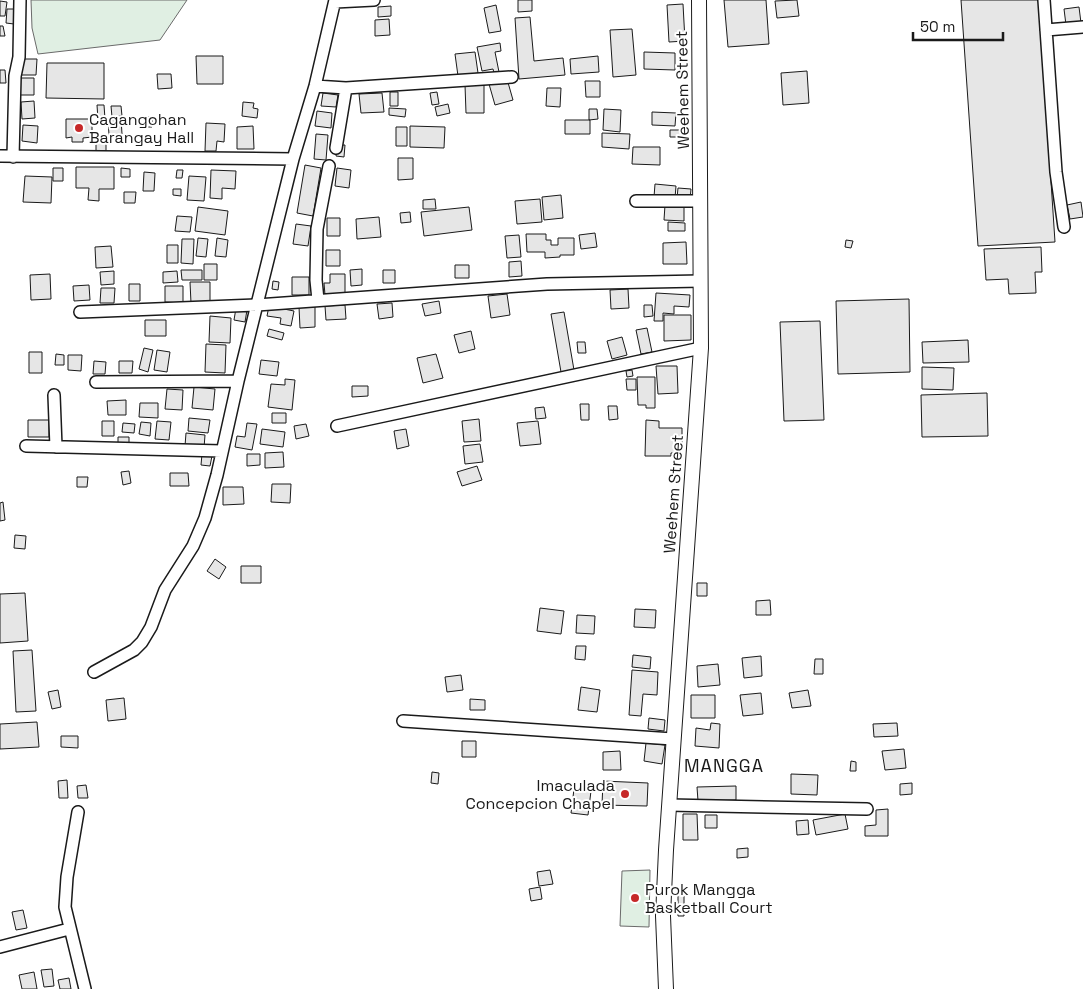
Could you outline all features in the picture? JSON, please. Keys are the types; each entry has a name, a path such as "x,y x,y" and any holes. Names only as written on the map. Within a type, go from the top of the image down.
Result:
{"street":[{"path":"13,156 15,76 19,57 20,0"},
{"path":"94,672 134,650 142,642 151,627 165,590 193,546 202,525 217,475 238,381 293,159 315,86 335,1 374,0"},
{"name":"Weehem Street","path":"666,989 663,916 669,805 701,348 699,0"},
{"path":"1044,0 1056,172 1064,227"},
{"path":"1046,30 1083,27"},
{"path":"315,86 346,88 512,77"},
{"path":"336,148 346,88"},
{"path":"0,156 293,159"},
{"path":"318,300 316,280 317,229 329,166"},
{"path":"636,201 701,201"},
{"path":"80,312 257,305 547,284 701,281"},
{"path":"337,426 701,348"},
{"path":"96,382 238,381"},
{"path":"54,395 56,447"},
{"path":"26,446 222,451"},
{"path":"403,721 673,739"},
{"path":"669,805 868,809"},
{"path":"78,812 67,877 65,907 85,989"},
{"path":"0,947 69,929"}],"green space":[{"path":"31,0 187,0 160,40 38,54 32,28"},
{"name":"Purok Mangga Basketball Court","path":"650,870 649,927 620,926 622,871"}],"building":[{"path":"518,0 532,0 532,11 518,12"},
{"path":"724,0 766,0 769,44 728,47"},
{"path":"797,0 799,16 777,18 775,1"},
{"path":"961,0 1039,0 1055,242 978,246"},
{"path":"0,1 7,2 5,16 0,16"},
{"path":"683,4 685,41 669,42 667,5"},
{"path":"496,5 501,31 489,33 484,8"},
{"path":"391,6 391,16 378,17 378,7"},
{"path":"1079,7 1081,23 1066,25 1064,9"},
{"path":"7,9 15,9 14,24 6,23"},
{"path":"530,17 534,61 563,58 565,75 519,79 515,18"},
{"path":"389,19 390,35 375,36 375,20"},
{"path":"0,26 3,26 5,36 0,36"},
{"path":"632,29 636,75 613,77 610,30"},
{"path":"500,43 501,51 495,52 499,72 494,73 493,69 482,71 477,47"},
{"path":"475,52 478,73 458,76 455,54"},
{"path":"644,52 675,53 675,70 644,69"},
{"path":"196,56 223,56 223,84 197,84"},
{"path":"598,56 599,72 571,74 570,59"},
{"path":"22,59 37,59 36,75 21,75"},
{"path":"47,63 104,63 104,99 46,98"},
{"path":"0,70 5,70 6,83 0,83"},
{"path":"807,71 809,103 783,105 781,73"},
{"path":"157,74 171,74 172,88 158,89"},
{"path":"20,78 34,78 34,95 20,95"},
{"path":"507,79 513,100 495,105 489,84"},
{"path":"585,81 600,81 600,97 586,97"},
{"path":"484,84 484,113 466,113 465,85"},
{"path":"547,88 561,88 560,107 546,106"},
{"path":"390,92 398,92 398,106 390,106"},
{"path":"437,92 439,104 432,105 430,93"},
{"path":"323,93 338,95 336,107 321,106"},
{"path":"382,93 384,112 361,113 359,94"},
{"path":"34,101 35,118 22,119 21,102"},
{"path":"243,102 254,103 253,108 258,109 257,118 242,116"},
{"path":"448,104 450,113 437,116 435,107"},
{"path":"97,105 104,105 105,119 98,120"},
{"path":"111,106 121,106 122,116 112,117"},
{"path":"389,108 406,109 405,117 389,115"},
{"path":"589,109 597,109 598,119 589,120"},
{"path":"604,109 621,110 620,132 603,130"},
{"path":"317,111 332,113 331,128 315,126"},
{"path":"652,112 676,113 675,126 652,125"},
{"path":"145,117 152,117 152,127 144,127"},
{"name":"Cagangohan Barangay Hall","path":"66,119 92,119 92,137 83,138 83,142 72,142 72,137 66,138"},
{"path":"121,119 122,134 109,135 108,120"},
{"path":"565,120 590,120 590,134 565,134"},
{"path":"206,123 225,124 224,142 217,141 216,151 205,151"},
{"path":"23,125 38,126 37,143 22,141"},
{"path":"253,126 254,149 237,149 237,127"},
{"path":"410,126 445,127 444,148 410,147"},
{"path":"396,127 407,127 407,146 396,146"},
{"path":"670,130 684,130 684,137 670,137"},
{"path":"602,133 630,134 629,149 602,147"},
{"path":"316,134 328,135 326,160 314,159"},
{"path":"106,138 106,151 96,151 96,139"},
{"path":"337,145 345,145 344,157 336,156"},
{"path":"633,147 660,147 660,165 632,164"},
{"path":"398,158 413,158 413,179 398,180"},
{"path":"305,165 321,168 313,216 297,213"},
{"path":"76,167 114,167 114,189 99,189 99,201 88,200 89,188 76,188"},
{"path":"53,168 63,168 63,181 53,181"},
{"path":"121,168 130,169 130,177 121,177"},
{"path":"337,168 351,170 349,188 335,186"},
{"path":"177,170 183,170 182,178 176,178"},
{"path":"211,170 236,171 235,189 222,188 222,199 210,198"},
{"path":"144,172 155,173 154,191 143,191"},
{"path":"25,176 52,177 51,203 23,202"},
{"path":"189,176 206,177 204,201 187,200"},
{"path":"655,184 676,186 675,198 654,197"},
{"path":"678,188 691,189 690,200 677,198"},
{"path":"173,189 181,189 181,196 173,195"},
{"path":"124,192 136,192 135,203 124,203"},
{"path":"561,195 563,218 544,220 542,197"},
{"path":"435,199 436,209 423,209 423,200"},
{"path":"540,199 542,222 517,224 515,201"},
{"path":"1081,202 1083,217 1070,219 1067,205"},
{"path":"665,205 684,206 684,221 664,220"},
{"path":"198,207 228,211 225,235 195,231"},
{"path":"469,207 472,230 424,236 421,212"},
{"path":"410,212 411,222 401,223 400,213"},
{"path":"177,216 192,217 190,232 175,231"},
{"path":"379,217 381,237 357,239 356,219"},
{"path":"327,218 340,218 340,236 327,236"},
{"path":"668,222 685,223 685,231 668,231"},
{"path":"296,224 311,226 308,246 293,244"},
{"path":"595,233 597,247 581,249 579,235"},
{"path":"526,234 546,234 546,240 551,240 551,245 558,245 558,238 574,238 574,255 545,258 545,252 527,252"},
{"path":"519,235 521,257 507,258 505,236"},
{"path":"198,238 208,239 206,257 196,256"},
{"path":"217,238 228,240 226,257 215,256"},
{"path":"182,239 194,239 193,264 181,263"},
{"path":"846,240 853,241 851,248 845,247"},
{"path":"686,242 687,264 663,264 663,243"},
{"path":"167,245 178,245 178,263 167,263"},
{"path":"111,246 113,267 96,268 95,247"},
{"path":"1041,247 1042,272 1035,272 1036,293 1009,294 1008,279 986,280 984,249"},
{"path":"326,250 340,250 340,266 326,266"},
{"path":"521,261 522,276 509,277 509,262"},
{"path":"204,264 217,264 217,280 204,280"},
{"path":"455,265 469,265 469,278 455,278"},
{"path":"362,269 362,285 351,286 350,270"},
{"path":"181,270 202,270 202,280 182,280"},
{"path":"383,270 395,270 395,283 383,283"},
{"path":"114,271 114,284 101,285 100,272"},
{"path":"177,271 178,282 163,283 163,272"},
{"path":"50,274 51,299 31,300 30,275"},
{"path":"330,274 345,274 345,295 325,295 324,283 330,283"},
{"path":"292,277 309,277 309,295 292,295"},
{"path":"273,281 279,282 278,290 272,289"},
{"path":"190,282 210,282 210,303 191,303"},
{"path":"129,284 140,284 140,301 129,301"},
{"path":"89,285 90,300 74,301 73,286"},
{"path":"165,286 183,286 183,303 165,302"},
{"path":"101,288 115,288 114,303 100,303"},
{"path":"628,289 629,308 611,309 610,290"},
{"path":"656,293 690,295 689,307 674,306 674,314 663,313 663,321 654,321"},
{"path":"507,294 510,315 491,318 488,296"},
{"path":"909,299 910,372 838,374 836,301"},
{"path":"439,301 441,313 425,316 422,304"},
{"path":"392,303 393,317 379,319 377,304"},
{"path":"345,305 346,319 326,320 325,306"},
{"path":"644,305 652,305 653,316 644,317"},
{"path":"269,306 294,311 291,326 280,324 281,318 267,316"},
{"path":"315,306 315,327 300,328 299,307"},
{"path":"236,308 247,310 245,322 234,320"},
{"path":"564,312 574,370 561,372 551,314"},
{"path":"664,315 691,315 691,340 664,341"},
{"path":"210,316 231,318 230,343 209,342"},
{"path":"145,320 166,320 166,336 145,336"},
{"path":"820,321 824,420 784,421 780,322"},
{"path":"647,328 652,352 641,354 636,330"},
{"path":"269,329 284,333 282,340 267,336"},
{"path":"471,331 475,349 459,353 454,335"},
{"path":"622,337 627,355 612,359 607,341"},
{"path":"968,340 969,362 923,363 922,342"},
{"path":"577,342 585,342 586,353 578,353"},
{"path":"206,344 226,345 225,373 205,372"},
{"path":"144,348 153,350 148,372 139,369"},
{"path":"157,350 170,352 167,372 154,370"},
{"path":"29,352 42,352 42,373 29,373"},
{"path":"56,354 64,355 64,365 55,365"},
{"path":"436,354 443,378 423,383 417,358"},
{"path":"68,355 82,355 81,371 68,370"},
{"path":"261,360 279,362 277,376 259,374"},
{"path":"94,361 106,362 105,374 93,374"},
{"path":"119,361 133,361 132,373 119,373"},
{"path":"656,366 677,366 678,393 658,394"},
{"path":"922,367 954,368 953,390 922,389"},
{"path":"632,370 633,376 627,377 626,371"},
{"path":"637,377 655,377 655,408 646,408 646,405 638,405"},
{"path":"285,379 295,380 292,410 268,407 271,384 285,385"},
{"path":"626,379 636,379 636,390 627,390"},
{"path":"352,386 368,386 368,396 352,397"},
{"path":"194,387 215,389 213,410 192,408"},
{"path":"167,389 183,390 182,410 165,409"},
{"path":"987,393 988,436 922,437 921,395"},
{"path":"126,400 126,415 108,415 107,401"},
{"path":"140,403 158,403 158,418 139,417"},
{"path":"580,404 589,404 589,420 581,420"},
{"path":"608,406 617,406 618,419 609,420"},
{"path":"544,407 546,418 536,419 535,408"},
{"path":"272,413 286,413 286,423 272,423"},
{"path":"189,418 210,420 208,433 188,431"},
{"path":"479,419 481,441 464,442 462,421"},
{"path":"28,420 49,420 49,437 28,437"},
{"path":"646,420 659,421 659,428 682,428 682,448 677,447 677,453 671,453 671,456 645,456"},
{"path":"102,421 114,421 114,436 102,436"},
{"path":"157,421 171,422 169,440 155,439"},
{"path":"538,421 541,444 520,446 517,423"},
{"path":"141,422 151,423 150,436 139,434"},
{"path":"123,423 135,424 134,433 122,432"},
{"path":"247,423 257,424 252,450 235,447 237,436 245,437"},
{"path":"306,424 309,436 296,439 294,426"},
{"path":"262,429 285,432 283,447 260,444"},
{"path":"406,429 409,446 397,449 394,431"},
{"path":"186,433 205,435 204,448 185,446"},
{"path":"118,437 129,437 129,445 118,445"},
{"path":"480,444 483,462 465,464 463,446"},
{"path":"283,452 284,467 265,468 265,453"},
{"path":"202,454 212,456 210,466 201,465"},
{"path":"247,454 260,454 260,465 247,466"},
{"path":"477,466 482,480 462,486 457,472"},
{"path":"129,471 131,483 123,485 121,472"},
{"path":"170,473 188,473 189,486 170,486"},
{"path":"77,477 88,477 87,487 77,487"},
{"path":"272,484 291,484 290,503 271,502"},
{"path":"223,487 243,487 244,504 223,505"},
{"path":"3,502 5,520 0,521 0,503"},
{"path":"15,535 26,536 25,549 14,548"},
{"path":"215,559 226,567 219,579 207,571"},
{"path":"241,566 261,566 261,583 241,583"},
{"path":"697,583 707,583 707,596 697,596"},
{"path":"25,593 28,641 0,643 0,594"},
{"path":"770,600 771,615 756,615 756,601"},
{"path":"540,608 564,611 561,634 537,631"},
{"path":"635,609 656,610 655,628 634,627"},
{"path":"577,615 595,616 594,634 576,633"},
{"path":"576,646 586,646 585,660 575,659"},
{"path":"32,650 36,711 16,712 13,651"},
{"path":"633,655 651,657 650,669 632,667"},
{"path":"761,656 762,676 744,678 742,658"},
{"path":"815,659 823,659 823,674 814,674"},
{"path":"718,664 720,685 698,687 697,666"},
{"path":"632,670 658,672 657,695 643,694 641,716 629,715"},
{"path":"461,675 463,690 447,692 445,677"},
{"path":"581,687 600,690 597,712 578,710"},
{"path":"58,690 61,707 52,709 48,692"},
{"path":"808,690 811,706 792,708 789,693"},
{"path":"761,693 763,714 743,716 740,695"},
{"path":"691,695 715,695 715,718 691,718"},
{"path":"124,698 126,719 108,721 106,700"},
{"path":"470,699 485,700 485,710 470,710"},
{"path":"649,718 665,720 664,731 648,729"},
{"path":"37,722 39,747 0,749 0,724"},
{"path":"711,723 720,724 719,748 695,746 696,728 710,730"},
{"path":"897,723 898,736 874,737 873,724"},
{"path":"61,736 78,736 78,748 61,747"},
{"path":"462,741 476,741 476,757 462,757"},
{"path":"646,743 665,745 662,764 644,761"},
{"path":"904,749 906,768 885,770 882,751"},
{"path":"620,751 621,770 603,770 603,752"},
{"path":"851,761 856,762 856,771 850,771"},
{"path":"432,772 439,773 438,784 431,783"},
{"path":"791,774 818,775 817,795 791,794"},
{"path":"67,780 68,798 59,798 58,781"},
{"name":"Imaculada Concepcion Chapel","path":"603,781 648,783 647,806 602,805"},
{"path":"912,783 912,794 900,795 900,784"},
{"path":"86,785 88,798 78,798 77,786"},
{"path":"736,786 736,800 698,801 697,787"},
{"path":"574,789 591,791 588,815 571,813"},
{"path":"888,809 888,836 865,836 865,826 876,825 876,810"},
{"path":"683,814 697,814 698,840 683,840"},
{"path":"845,814 848,829 816,835 813,820"},
{"path":"705,815 717,815 717,828 705,828"},
{"path":"808,820 809,834 797,835 796,821"},
{"path":"748,848 748,857 737,858 737,849"},
{"path":"550,870 553,884 539,886 537,872"},
{"path":"540,887 542,899 531,901 529,889"},
{"path":"678,889 684,889 684,916 678,916"},
{"path":"23,910 27,928 16,930 12,912"},
{"path":"52,969 54,986 44,987 41,970"},
{"path":"34,972 37,989 22,989 19,975"},
{"path":"69,978 71,989 60,989 58,980"}],"place":[{"name":"Cagangohan Barangay Hall","path":"79,128"},
{"name":"Imaculada Concepcion Chapel","path":"625,794"},
{"name":"Purok Mangga Basketball Court","path":"635,898"}],"district":[{"name":"MANGGA","path":"724,766"}]}
